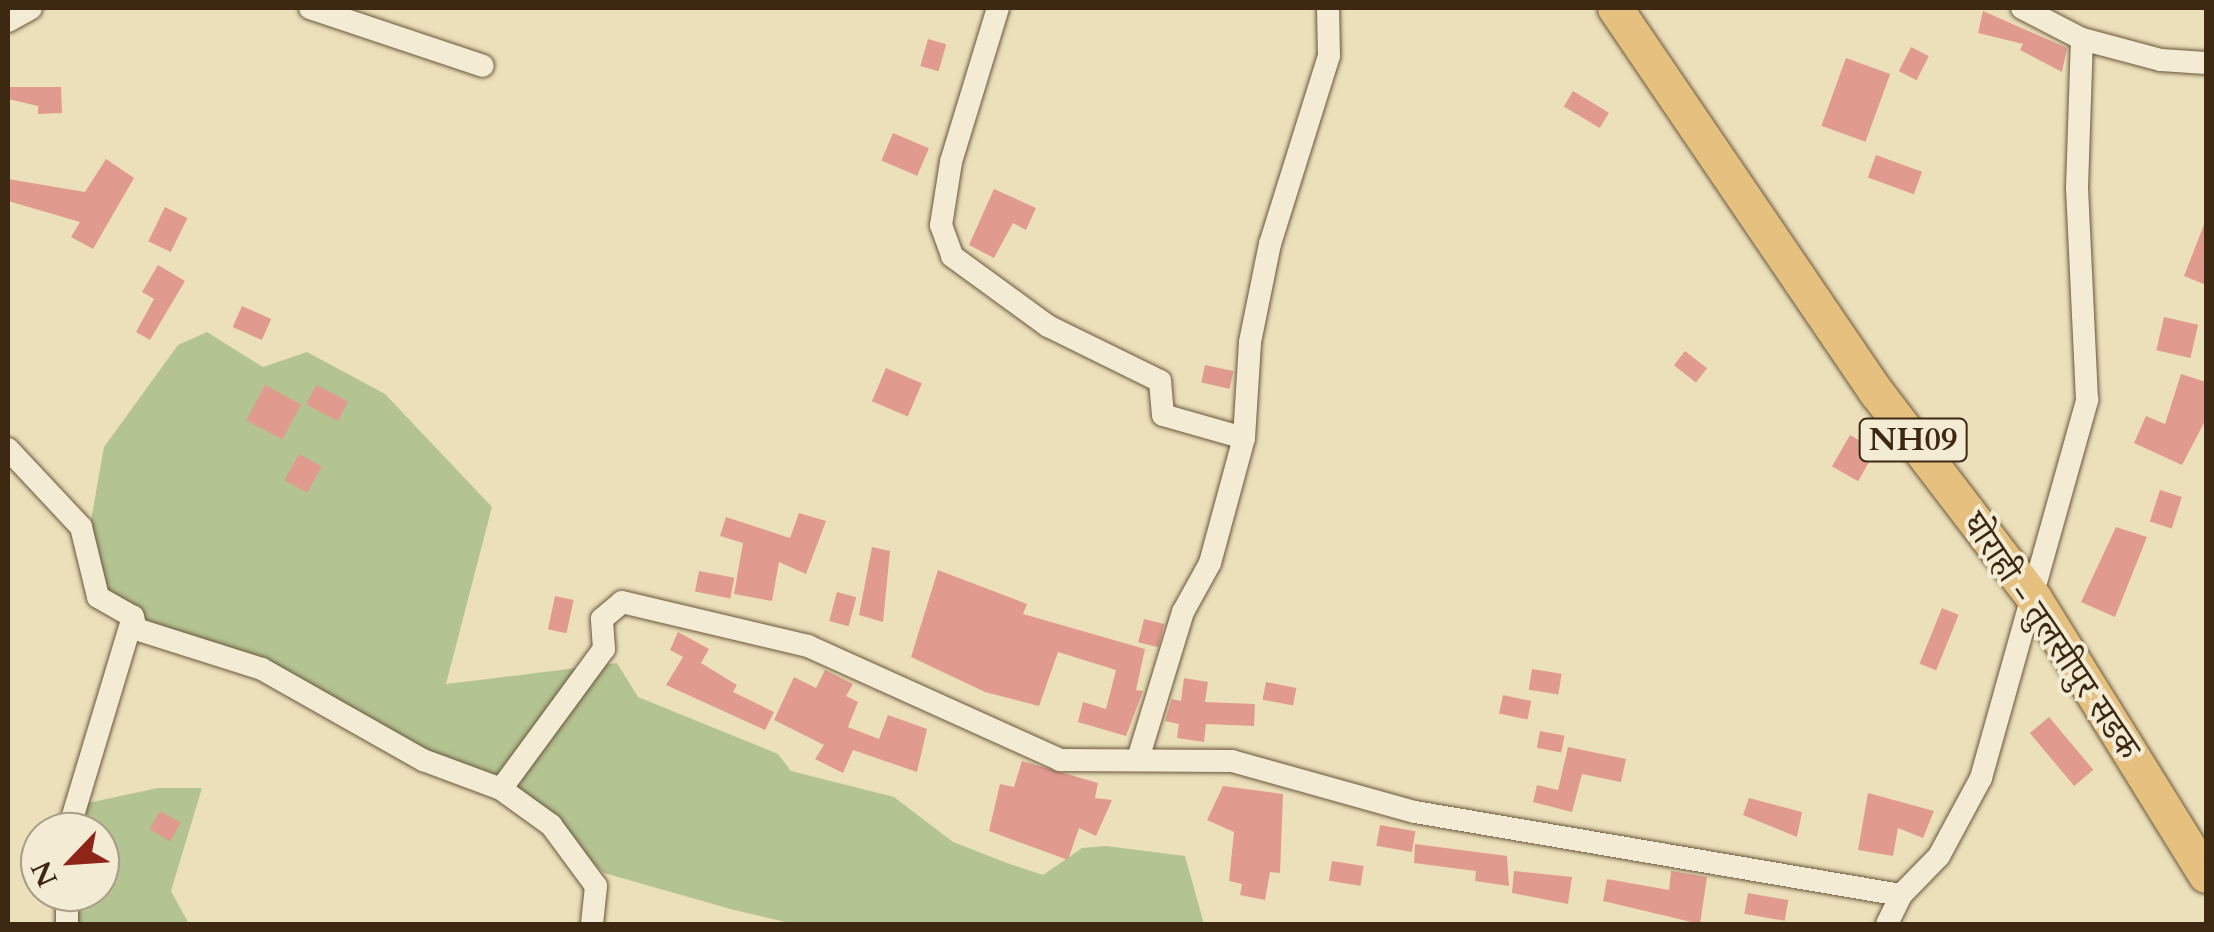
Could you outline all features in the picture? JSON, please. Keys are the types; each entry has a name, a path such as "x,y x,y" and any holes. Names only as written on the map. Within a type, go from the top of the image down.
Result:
{"main road":[{"name":"घोराही - तुलसीपुर सडक","path":"1615,8 1877,393 2034,598 2206,875"}],"street":[{"path":"8,21 31,8"},
{"path":"310,8 483,66"},
{"path":"998,8 951,162 941,224 952,256 1048,326 1160,381 1163,416 1244,438"},
{"path":"1138,759 1183,612 1210,562 1244,438 1250,342 1270,244 1329,56 1328,8"},
{"path":"2022,8 2082,39 2160,60 2206,63"},
{"path":"1886,924 1901,895 1939,856 1981,778 2087,400 2076,188 2082,39"},
{"path":"8,449 81,528 98,597 133,617 136,628 262,670 423,760 501,789 552,825 596,886 592,924"},
{"path":"501,789 604,649 602,619 622,602 808,646 1060,760 1232,762 1415,812 1901,895"},
{"path":"74,812 133,617"}],"green space":[{"path":"207,332 263,367 307,352 385,394 492,507 446,684 617,663 638,697 778,754 791,771 894,797 953,842 1007,863 1043,875 1082,848 1106,846 1185,856 1204,924 794,924 734,910 604,873 510,788 140,626 105,594 91,520 104,447 178,345"},
{"path":"158,788 202,788 171,891 189,924 61,924 61,912 120,912 120,812 64,812 64,808"}],"building":[{"path":"1983,11 2067,48 2062,72 2020,50 2023,44 1978,33"},
{"path":"928,39 946,44 939,71 920,66"},
{"path":"1911,47 1929,56 1917,80 1899,71"},
{"path":"1846,58 1890,74 1866,142 1821,126"},
{"path":"8,87 61,87 62,113 38,114 38,106 8,99"},
{"path":"1573,91 1609,113 1600,128 1564,106"},
{"path":"893,133 929,148 917,176 881,161"},
{"path":"1876,155 1922,172 1914,194 1868,178"},
{"path":"106,159 134,178 93,249 71,237 80,222 8,201 8,179 85,192"},
{"path":"994,189 1036,208 1026,230 1013,223 994,258 969,245"},
{"path":"165,207 187,218 171,252 148,241"},
{"path":"2206,222 2206,285 2184,276"},
{"path":"158,265 185,281 150,340 136,332 154,299 142,292"},
{"path":"242,306 271,319 262,340 233,327"},
{"path":"2164,317 2198,325 2190,358 2156,350"},
{"path":"1685,351 1707,368 1696,382 1674,365"},
{"path":"1205,365 1233,371 1230,389 1201,383"},
{"path":"886,368 922,383 908,416 872,401"},
{"path":"2181,374 2206,382 2206,419 2182,465 2134,443 2146,416 2165,424"},
{"path":"265,385 301,404 282,440 246,420"},
{"path":"316,385 348,401 338,421 306,405"},
{"path":"1850,435 1876,450 1858,481 1832,466"},
{"path":"299,454 322,467 307,493 284,480"},
{"path":"2160,490 2182,497 2172,528 2150,521"},
{"path":"799,513 826,521 806,574 779,562 772,601 734,594 743,543 720,536 726,517 790,538"},
{"path":"2116,527 2147,537 2115,617 2081,602"},
{"path":"872,547 890,551 883,622 859,615"},
{"path":"938,570 1027,604 1023,614 1145,649 1136,690 1143,691 1126,736 1078,722 1083,702 1106,709 1116,670 1058,652 1039,706 985,692 911,657"},
{"path":"699,571 734,578 730,598 695,592"},
{"path":"837,592 856,597 849,626 829,621"},
{"path":"555,596 574,600 567,633 548,629"},
{"path":"1942,608 1959,615 1936,670 1920,664"},
{"path":"1144,619 1164,624 1159,647 1138,642"},
{"path":"678,632 709,649 701,663 737,685 733,692 774,712 765,730 666,685 683,657 670,650"},
{"path":"1532,669 1562,674 1558,694 1529,690"},
{"path":"825,670 853,684 846,696 858,702 848,727 879,739 888,715 927,729 917,772 853,750 843,773 815,759 824,745 774,720 794,677 816,688"},
{"path":"1184,678 1208,682 1205,702 1255,704 1254,726 1206,724 1204,742 1177,738 1179,724 1165,721 1172,699 1181,701"},
{"path":"1266,682 1296,688 1293,706 1263,700"},
{"path":"1503,695 1531,701 1527,720 1499,714"},
{"path":"2049,717 2093,770 2074,786 2030,733"},
{"path":"1540,731 1565,736 1561,752 1537,748"},
{"path":"1568,747 1626,759 1621,782 1582,774 1572,812 1533,802 1537,785 1558,790"},
{"path":"1022,761 1098,783 1095,798 1112,800 1096,836 1079,828 1068,860 989,831 1000,784 1014,787"},
{"path":"1223,786 1283,794 1280,873 1270,872 1265,900 1240,895 1242,884 1229,881 1234,832 1207,820"},
{"path":"1868,793 1934,811 1923,838 1898,828 1893,856 1858,850"},
{"path":"1749,798 1802,812 1797,837 1743,815"},
{"path":"160,811 181,823 170,841 150,829"},
{"path":"1380,825 1415,831 1412,852 1376,846"},
{"path":"1415,844 1507,856 1509,886 1475,881 1476,871 1414,863"},
{"path":"1332,861 1364,866 1360,886 1329,881"},
{"path":"1514,871 1572,877 1568,904 1512,893"},
{"path":"1671,871 1707,877 1700,924 1603,901 1607,879 1669,890"},
{"path":"1748,893 1788,900 1785,921 1744,914"}]}
